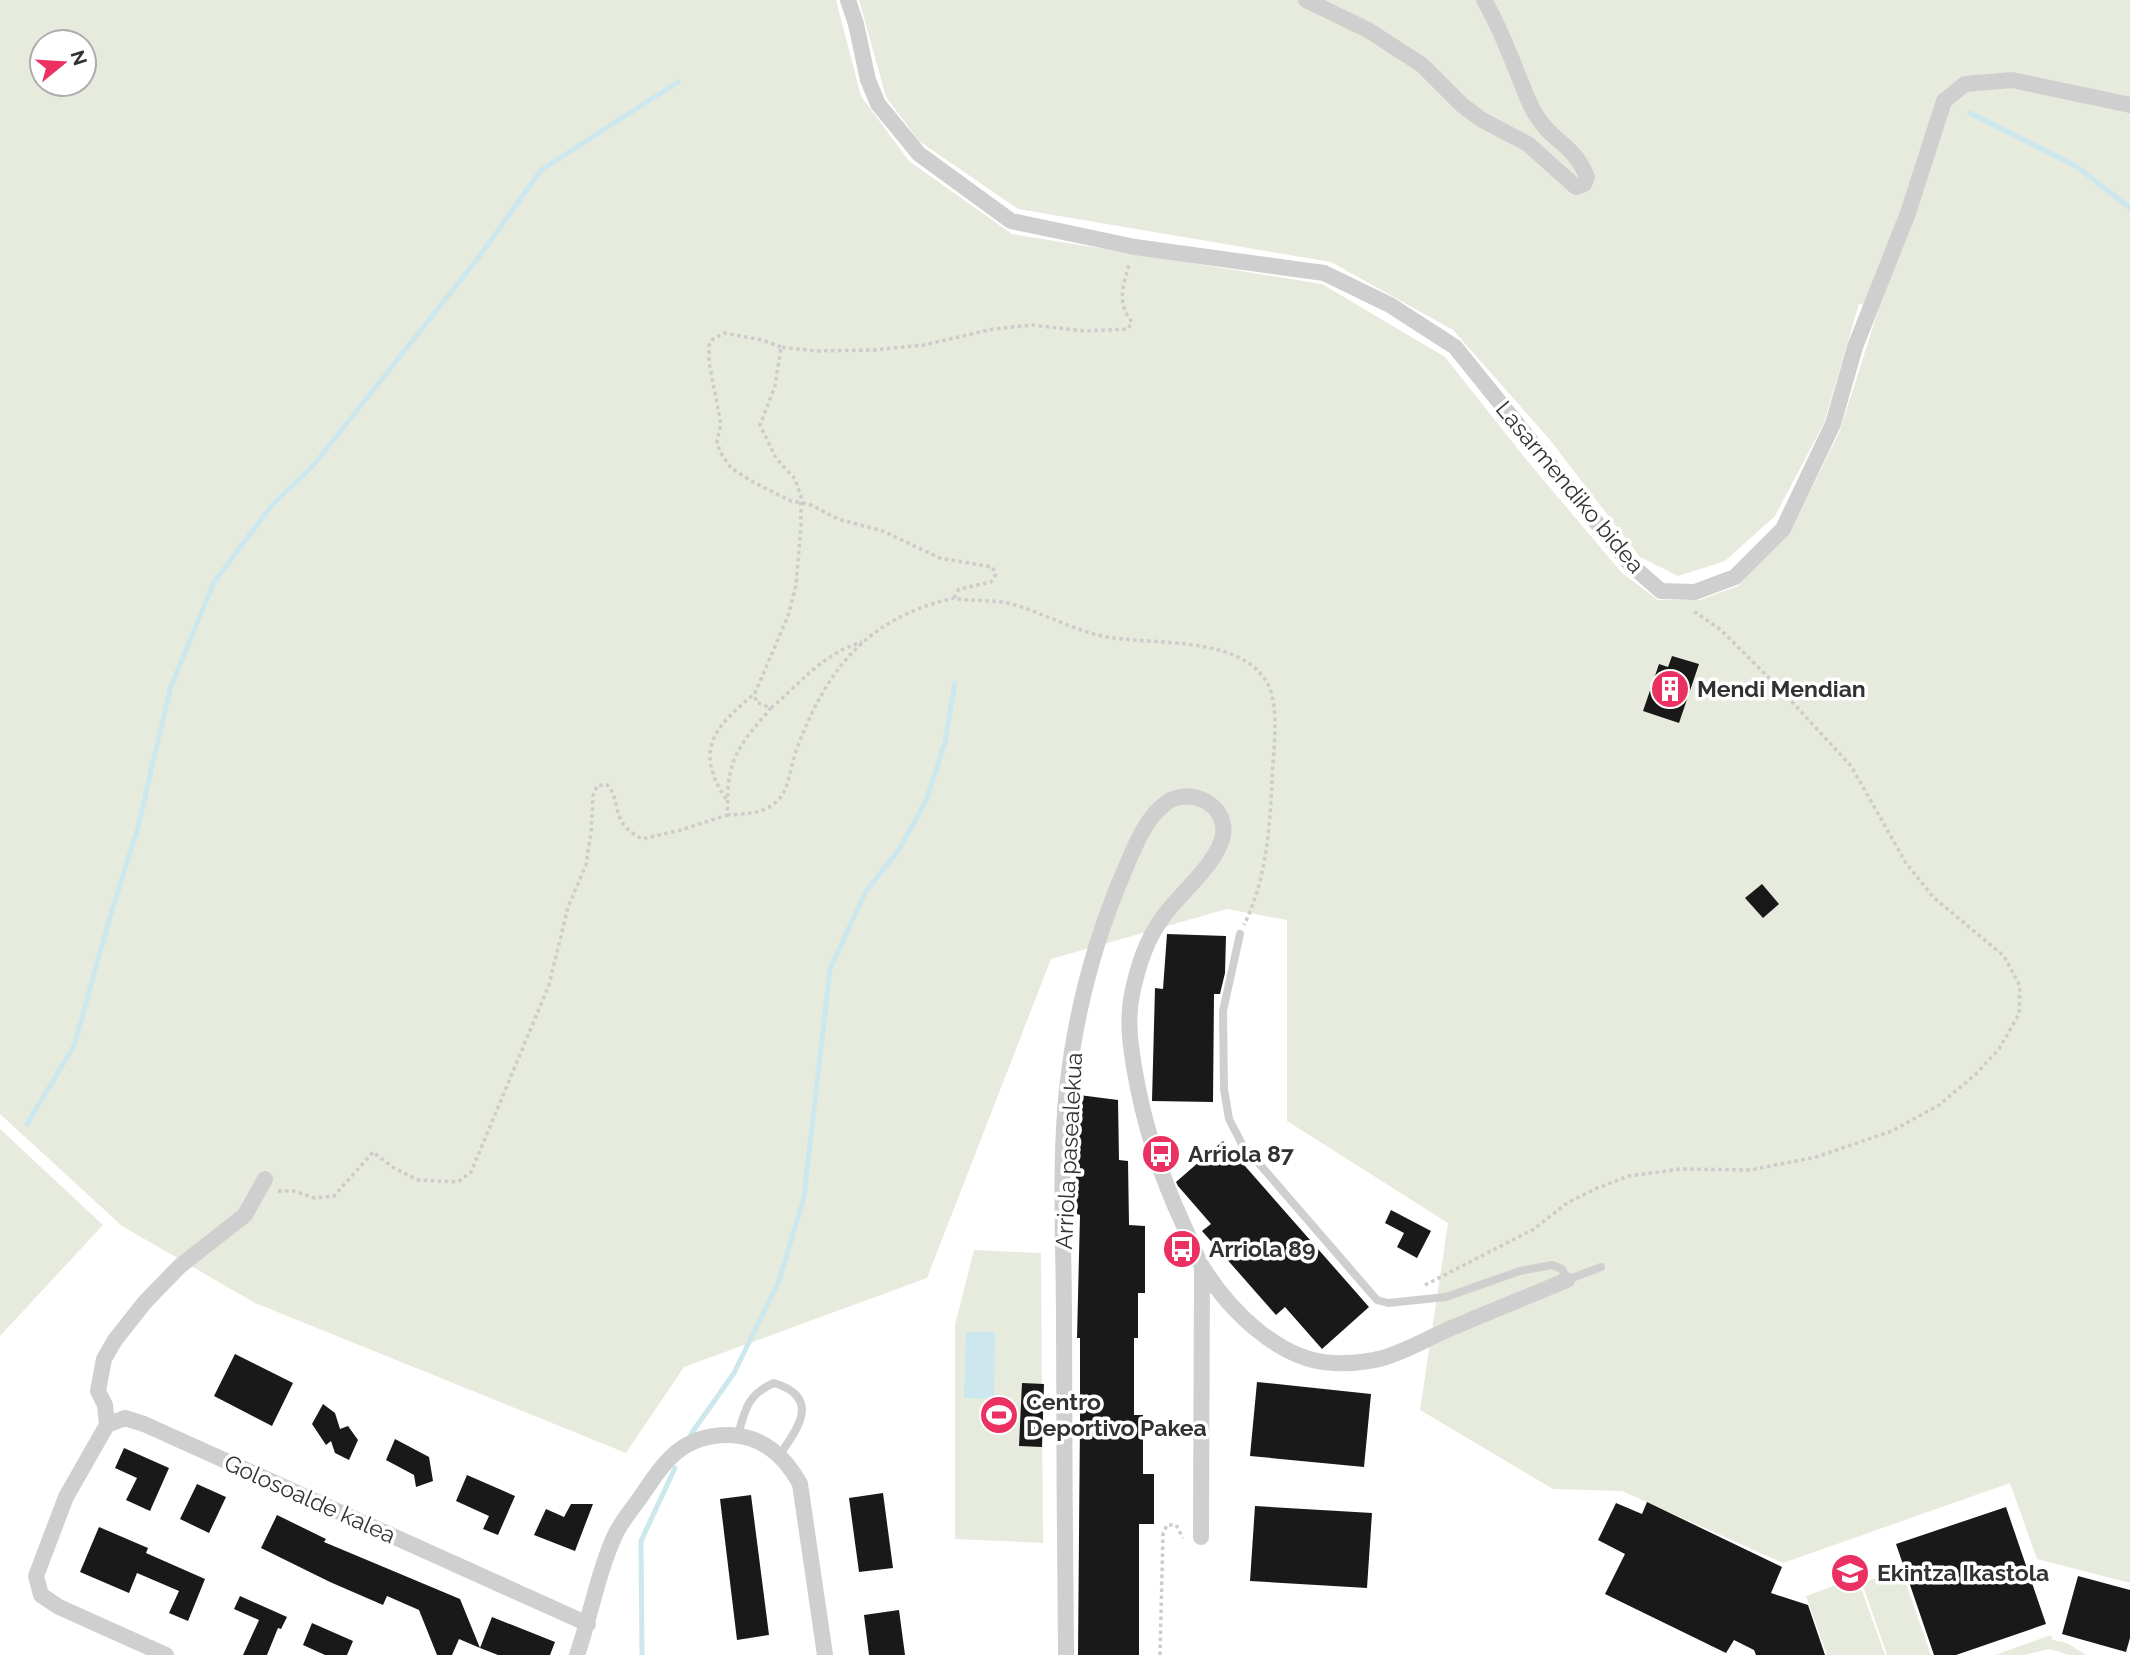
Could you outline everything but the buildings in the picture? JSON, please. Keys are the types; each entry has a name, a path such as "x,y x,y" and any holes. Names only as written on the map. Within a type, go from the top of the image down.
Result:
{"street":[{"name":"Lasarmendiko bidea","path":"848,0 868,80 878,104 919,154 1011,221 1135,247 1324,273 1390,305 1455,347 1630,564 1661,591 1673,591"},
{"path":"1306,0 1391,44 1422,65 1462,105 1482,120 1528,144 1576,187 1584,184 1587,177 1572,150 1544,127 1533,111 1496,21 1484,0"},
{"path":"1673,591 1695,592 1735,577 1783,529 1833,424 1855,347 1916,191 1944,101 1965,84 2012,80 2130,105"},
{"name":"Arriola pasealekua","path":"1066,1655 1063,1179 1067,1091 1084,991 1110,906 1139,839 1161,807 1181,796 1201,799 1218,811 1223,821 1221,842 1209,861 1163,917 1144,950 1128,1017 1138,1092 1153,1153 1164,1184 1202,1267 1241,1315 1265,1337 1294,1355 1328,1363 1369,1363 1404,1352 1567,1280"},
{"path":"166,1655 59,1606 41,1595 36,1576 66,1497 107,1425 105,1405 98,1391 104,1359 115,1340 145,1302 180,1266 245,1215 262,1185"},
{"name":"Arriola pasealekua","path":"1201,1537 1202,1267"},
{"name":"Golosoalde kalea","path":"107,1425 125,1418 144,1424 588,1624"},
{"path":"577,1655 616,1532 664,1461 689,1442 717,1435 753,1438 779,1455 792,1469 802,1492 825,1655"}],"lane":[{"path":"1240,934 1223,1011 1224,1089 1229,1119 1242,1144 1377,1300 1388,1303 1446,1297 1520,1271 1552,1265 1562,1269 1567,1280 1601,1267"},
{"path":"738,1435 748,1404 759,1389 774,1383 789,1388 798,1396 803,1408 800,1424 779,1455"}],"path":[{"path":"954,598 959,589 991,582 996,574 992,567 940,558 875,528 838,519 809,504 753,482 731,468 720,452 717,441 721,424 709,362 709,345 713,339 724,333 737,334 781,347 816,351 874,350 924,345 993,329 1032,325 1084,331 1128,329 1132,322 1123,309 1122,288 1135,247"},
{"path":"728,801 715,781 709,747 719,727 755,693 788,616 796,585 801,503 795,479 776,458 760,425 775,386 781,347"},
{"path":"1424,1286 1534,1229 1567,1203 1629,1176 1680,1169 1750,1170 1816,1157 1892,1131 1940,1105 1976,1074 1999,1049 2019,1014 2020,986 2004,956 1933,897 1906,863 1851,766 1738,647 1673,591"},
{"path":"262,1185 315,1198 334,1196 373,1152 394,1168 418,1180 458,1182 471,1172 550,985 568,907 586,865 593,796 597,786 606,784 612,790 625,827 642,839 727,815 748,814 764,809 778,800 787,785 796,752 817,702 849,653 890,623 922,608 954,598 1010,604 1084,632 1126,640 1167,642 1214,650 1237,656 1255,667 1267,682 1274,698 1271,806 1259,885 1254,904 1240,934"},
{"path":"727,815 730,770 734,758 751,731 771,708 825,658 864,641"},
{"path":"755,693 756,702 771,708"},
{"path":"1160,1655 1163,1534 1167,1524 1177,1525 1181,1532"}],"shaded area":[{"path":"0,0 836,0 861,96 909,161 1012,234 1322,284 1445,357 1525,458 1622,573 1658,600 1700,600 1738,586 1791,530 1839,433 1879,308 1859,304 1824,423 1775,516 1725,561 1678,576 1640,557 1550,440 1453,330 1331,262 1018,209 919,141 886,97 859,0 2130,0 2130,1583 2037,1559 2010,1483 1783,1563 1622,1491 1553,1489 1420,1410 1448,1223 1287,1121 1287,920 1227,909 1051,959 927,1278 684,1367 626,1453 255,1303 122,1226 0,1114"},
{"path":"0,1129 103,1225 0,1336"},
{"name":"Centro Deportivo Pakea","path":"974,1250 1041,1253 1043,1543 955,1539 955,1325"},
{"path":"1901,1569 1931,1655 1887,1655 1862,1583"},
{"path":"1857,1577 1885,1655 1827,1655 1806,1596"},
{"path":"2051,1635 2053,1640 2067,1643 2086,1655 2070,1655 2049,1649 2025,1655 1995,1655"}],"water":[{"path":"966,1332 995,1332 994,1399 964,1398"}],"waterway":[{"path":"27,1124 74,1046 138,827 170,689 214,582 272,505 312,467 479,257 541,170 678,82"},
{"path":"1970,113 2076,166 2130,208"},
{"path":"691,1434 734,1373 779,1281 804,1197 830,969 866,891 899,850 926,801 945,742 955,683"},
{"path":"642,1655 641,1541 675,1468"}],"place":[{"name":"Mendi Mendian","path":"1670,689"},
{"name":"Arriola 87","path":"1161,1154"},
{"name":"Arriola 89","path":"1182,1249"},
{"name":"Centro Deportivo Pakea","path":"999,1415"},
{"name":"Ekintza Ikastola","path":"1850,1573"}]}
